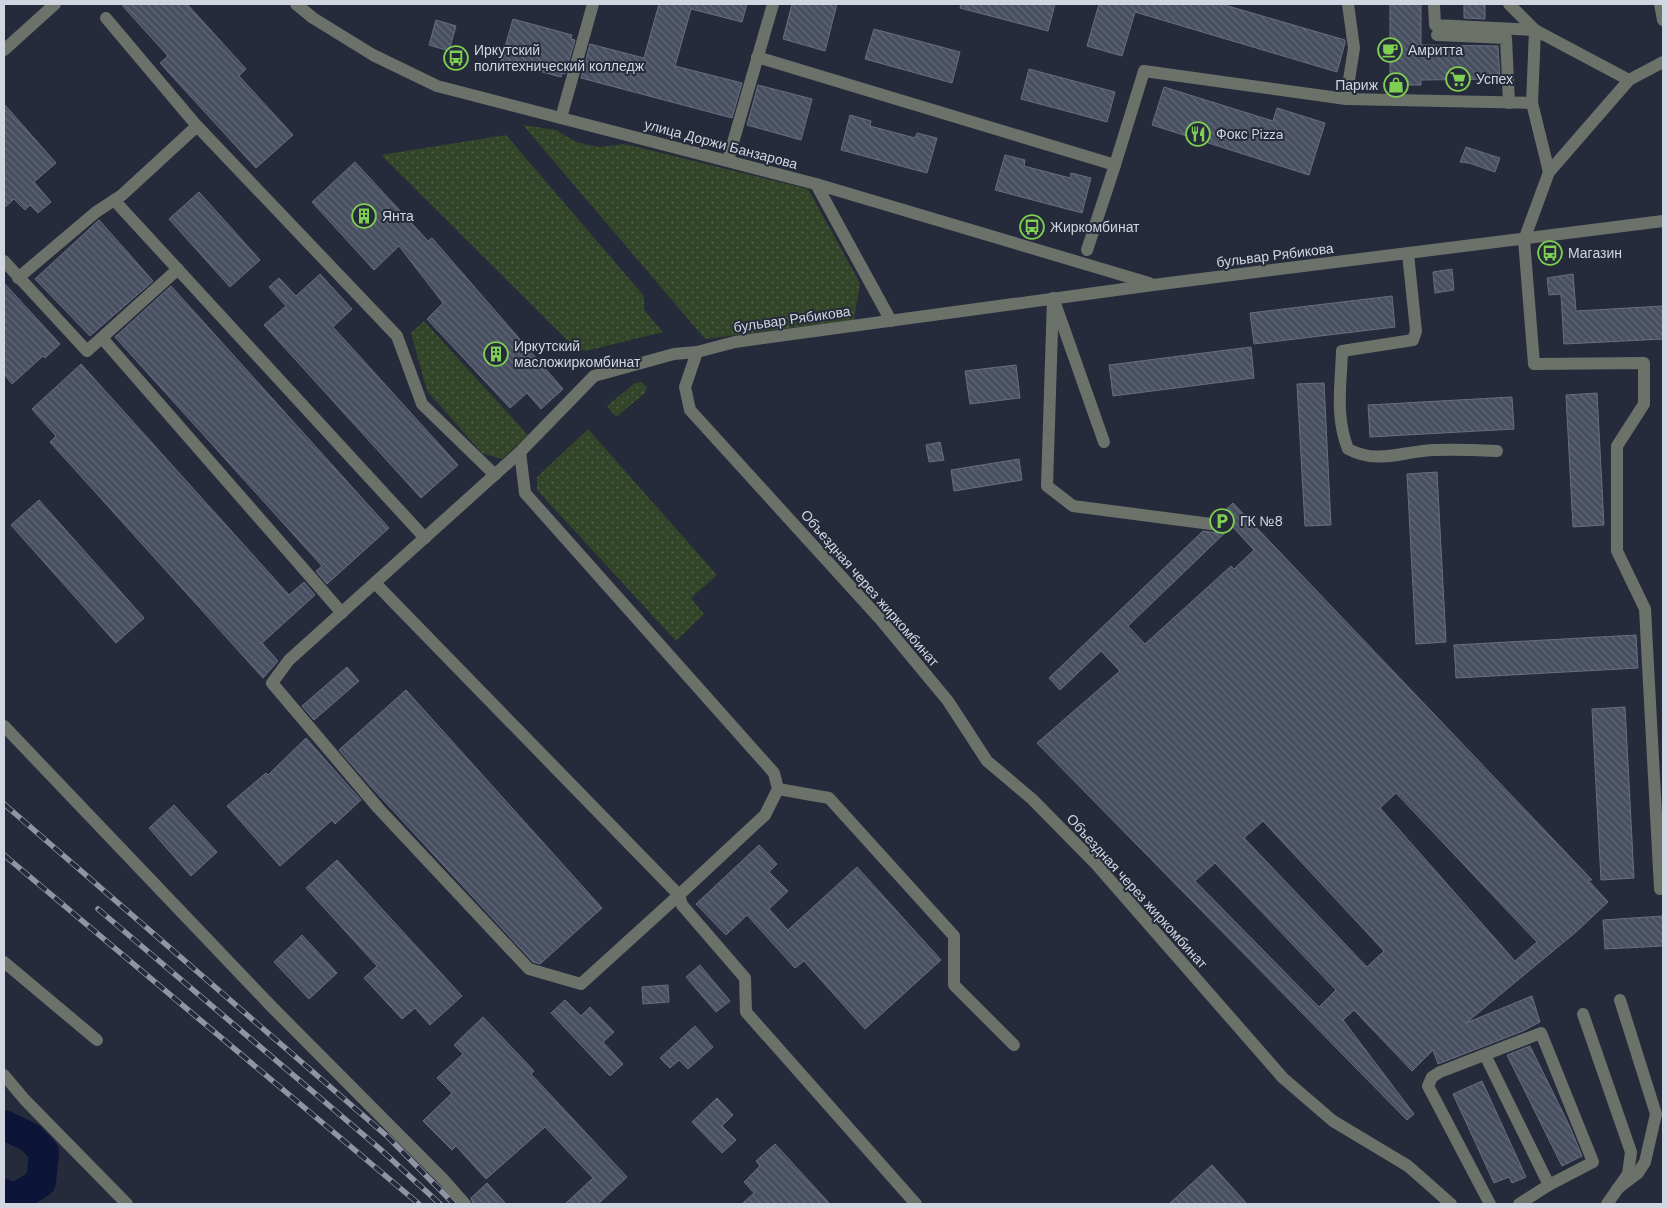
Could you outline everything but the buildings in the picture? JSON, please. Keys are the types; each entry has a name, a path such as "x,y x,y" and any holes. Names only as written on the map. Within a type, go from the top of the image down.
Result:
{"street":[{"path":"4,50 55,4"},
{"name":"улица Доржи Банзарова","path":"296,4 313,18 365,50 437,86 816,184 1153,285"},
{"path":"561,118 592,4"},
{"path":"728,160 773,4"},
{"path":"1346,99 1354,48 1348,4"},
{"path":"1434,4 1435,24 1535,30"},
{"path":"1509,4 1535,30 1629,80"},
{"path":"1660,4 1663,20"},
{"path":"106,18 197,126 397,336 422,404 495,475"},
{"path":"1535,30 1532,103 1549,172"},
{"path":"1437,35 1506,38 1509,103"},
{"path":"757,57 1115,165"},
{"path":"1660,889 1645,609 1617,551 1617,446 1644,404 1644,363 1534,364 1524,240 1549,172 1629,80 1663,62"},
{"path":"1087,250 1144,71 1346,99 1532,103"},
{"path":"18,278 96,212 114,200 197,126"},
{"path":"816,184 891,321"},
{"path":"114,200 425,538"},
{"name":"бульвар Рябикова","path":"679,895 581,984 529,969 378,809 272,683 289,660 520,452 594,376 674,354 697,352 735,342 1153,285 1663,222"},
{"path":"1408,254 1416,331 1413,340 1342,351 1339,409 1341,432 1348,449 1363,457 1381,457 1434,450 1497,451"},
{"path":"4,261 87,351 178,269"},
{"path":"1053,298 1104,442"},
{"path":"1053,298 1047,486 1073,506 1219,525"},
{"path":"102,338 342,613"},
{"name":"Объездная через жиркомбинат","path":"697,352 685,388 690,410 886,626 948,701 987,761 1032,799 1096,864 1283,1078 1333,1121 1408,1166 1451,1204"},
{"path":"520,452 525,493 774,773 778,789 765,815 679,895"},
{"path":"375,583 679,895 682,905 744,978 746,1012 916,1204"},
{"path":"4,726 271,1006 442,1178 465,1204"},
{"path":"778,789 829,798 954,936 954,985 1014,1045"},
{"path":"4,962 97,1040"},
{"path":"1617,1189 1638,1173 1645,1162 1656,1114 1620,1000"},
{"path":"1584,1014 1631,1152 1628,1174 1607,1204"},
{"path":"1490,1204 1428,1086 1432,1077 1440,1072 1541,1033 1593,1162 1548,1185 1519,1204"},
{"path":"1485,1055 1548,1185"},
{"path":"4,1075 25,1100 127,1204"}],"green space":[{"path":"523,125 556,130 576,142 598,147 625,144 808,189 860,283 854,320 705,339"},
{"path":"506,135 644,296 644,310 663,332 586,351 574,347 381,155"},
{"path":"424,321 528,435 502,459 482,453 427,391 411,333"},
{"path":"641,382 647,387 645,393 616,417 607,406 635,383"},
{"path":"588,429 717,575 691,598 704,614 676,641 537,490 537,477"}],"waterway":[{"path":"4,1125 31,1138 44,1152 41,1182 16,1198 4,1194"}],"railway":[{"path":"4,804 388,1137 454,1204"},
{"path":"4,855 419,1204"},
{"path":"98,909 379,1148 440,1204"}],"place":[{"name":"Амритта","path":"1390,50"},
{"name":"Иркутский политехнический колледж","path":"456,58"},
{"name":"Успех","path":"1458,79"},
{"name":"Париж","path":"1396,85"},
{"name":"Фокс Pizza","path":"1198,134"},
{"name":"Янта","path":"364,216"},
{"name":"Жиркомбинат","path":"1032,227"},
{"name":"Магазин","path":"1550,253"},
{"name":"Иркутский масложиркомбинат","path":"496,354"},
{"name":"ГК №8","path":"1222,521"}]}
